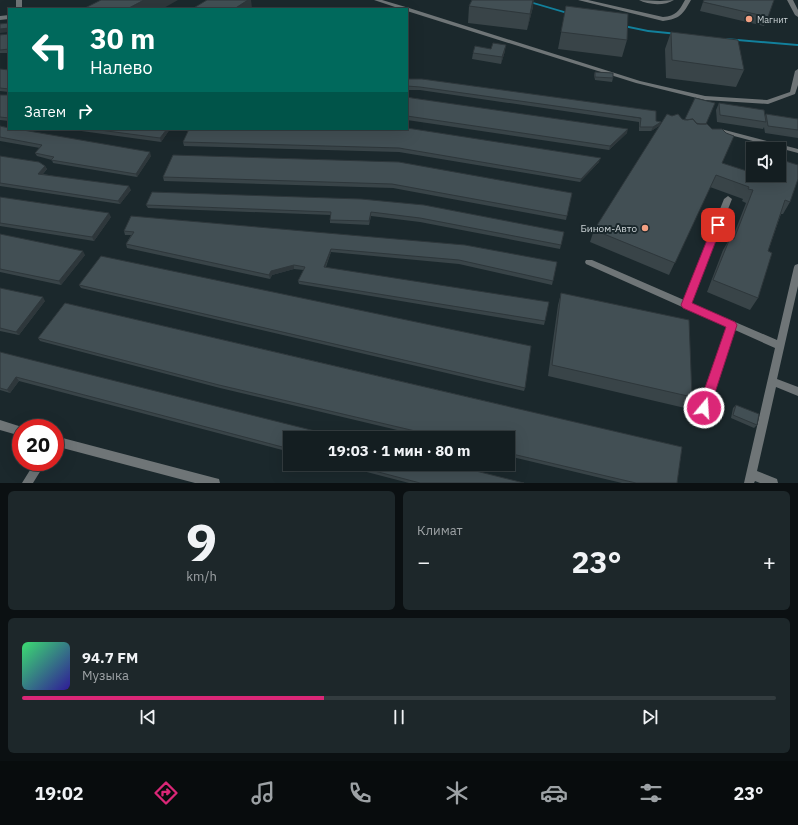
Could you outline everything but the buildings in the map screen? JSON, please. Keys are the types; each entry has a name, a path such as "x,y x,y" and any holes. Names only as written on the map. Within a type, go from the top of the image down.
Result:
{"lane":[{"path":"376,0 403,8"},
{"path":"581,0 663,19 674,19 680,14 688,0"},
{"path":"642,0 657,3 666,3 671,0"},
{"path":"790,0 798,15"},
{"path":"408,10 638,82 705,98 768,102 793,92 798,71"},
{"path":"721,131 798,151"},
{"path":"686,305 728,199"},
{"path":"589,262 780,346"},
{"path":"773,483 750,478 780,346 794,299 798,271"},
{"path":"704,408 732,325"},
{"path":"772,381 798,392"},
{"path":"0,425 12,428"},
{"path":"64,443 215,483"},
{"path":"27,483 35,471"}],"waterway":[{"path":"522,0 572,14"},
{"path":"620,25 648,31 678,34"},
{"path":"726,39 797,45"}],"place":[{"name":"Магнит","path":"749,19"},
{"name":"Бином-Авто","path":"645,228"}],"route":[{"path":"704,408 732,325 686,305 718,225"}]}
